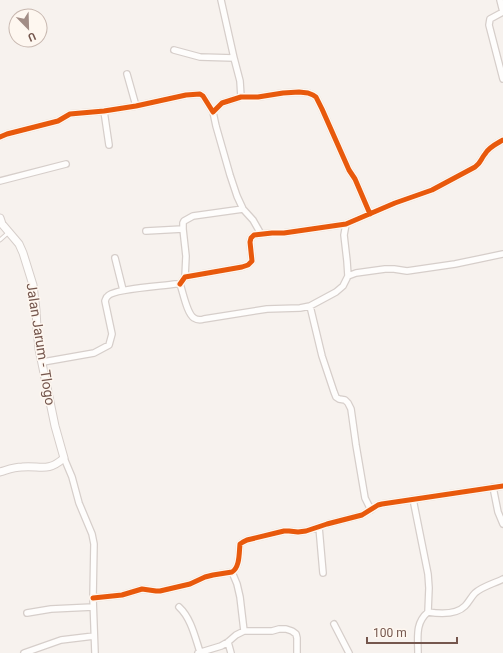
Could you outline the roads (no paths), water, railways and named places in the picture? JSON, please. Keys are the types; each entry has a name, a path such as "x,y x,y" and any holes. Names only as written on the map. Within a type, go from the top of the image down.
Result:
{"street":[{"path":"221,0 240,81 240,97"},
{"path":"500,0 503,12 490,19 489,25 503,79"},
{"path":"174,50 200,58 234,58"},
{"path":"127,74 136,106"},
{"path":"213,112 222,103 240,97 258,97 300,92 308,93 316,97 370,214"},
{"path":"0,137 58,121 70,114 104,111 200,94 203,96 213,112 237,196 243,209 253,220 261,234"},
{"path":"104,111 109,145"},
{"path":"185,277 248,265 252,261 250,242 254,236 346,224 395,203 432,190 475,167 481,162 484,155 493,145 503,140"},
{"path":"0,181 66,164"},
{"path":"180,284 185,277 186,251 182,223 184,220 189,217 243,209"},
{"name":"Jalan Jarum - Tlogo","path":"0,218 2,224 19,244 33,285 37,328 43,362 55,426 64,458"},
{"path":"180,284 189,312 193,318 198,320 267,309 300,308 310,306 336,292 343,286 348,276 348,261 344,235 346,224"},
{"path":"146,232 183,229"},
{"path":"348,276 356,273 385,269 408,271 455,264 503,254"},
{"path":"115,258 123,290"},
{"path":"43,362 94,353 109,345 112,334 105,302 106,297 109,295 123,290 180,284"},
{"path":"310,306 322,356 334,392 336,397 338,399 345,400 351,409 366,498 371,510"},
{"path":"0,472 23,466 42,468 50,467 58,464 64,458 92,534 94,550 92,598 94,653"},
{"path":"92,598 122,595 142,589 156,591 166,590 190,584 205,577 232,572 237,567 240,544 247,540 289,531 306,532 362,515 382,504 503,486"},
{"path":"493,487 498,512 503,524"},
{"path":"413,499 428,574 429,588 428,612 420,620 418,626 418,653"},
{"path":"319,527 323,572"},
{"path":"232,572 240,597 244,631"},
{"path":"428,612 441,613 458,610 466,605 479,590 489,584 503,579"},
{"path":"179,607 186,615 199,653 221,646 244,631 272,631 286,629 296,634 297,653"},
{"path":"27,613 51,609 93,608"},
{"path":"334,624 349,653"},
{"path":"24,653 61,640 94,636"},
{"path":"228,642 231,653"}],"lane":[{"path":"0,240 9,232"}]}
